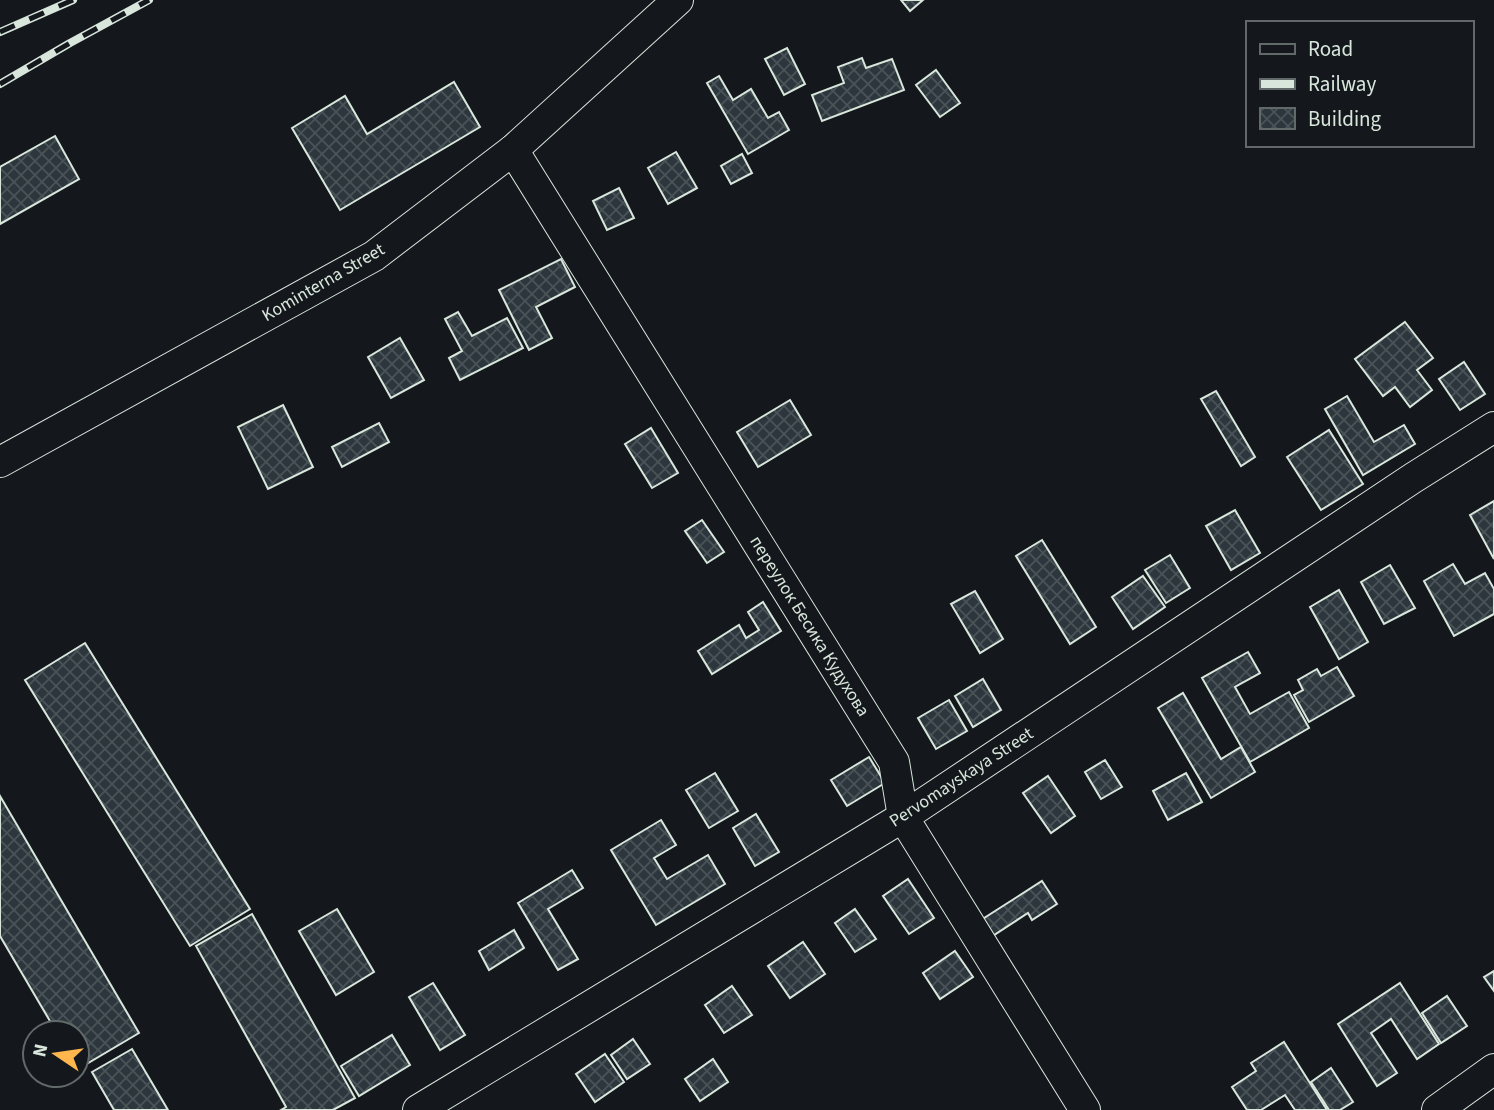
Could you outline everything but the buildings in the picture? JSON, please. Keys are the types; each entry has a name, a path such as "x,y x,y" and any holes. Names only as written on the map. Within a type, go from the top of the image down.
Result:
{"street":[{"name":"Kominterna Street","path":"0,462 374,256 513,150 678,0"},
{"name":"переулок Бесика Кудухова","path":"513,150 894,762 903,817 1085,1110"},
{"name":"Pervomayskaya Street","path":"418,1110 903,817 1494,427"},
{"path":"1437,1110 1494,1069"}],"railway":[{"path":"0,32 73,0"},
{"path":"0,84 149,0"}]}
